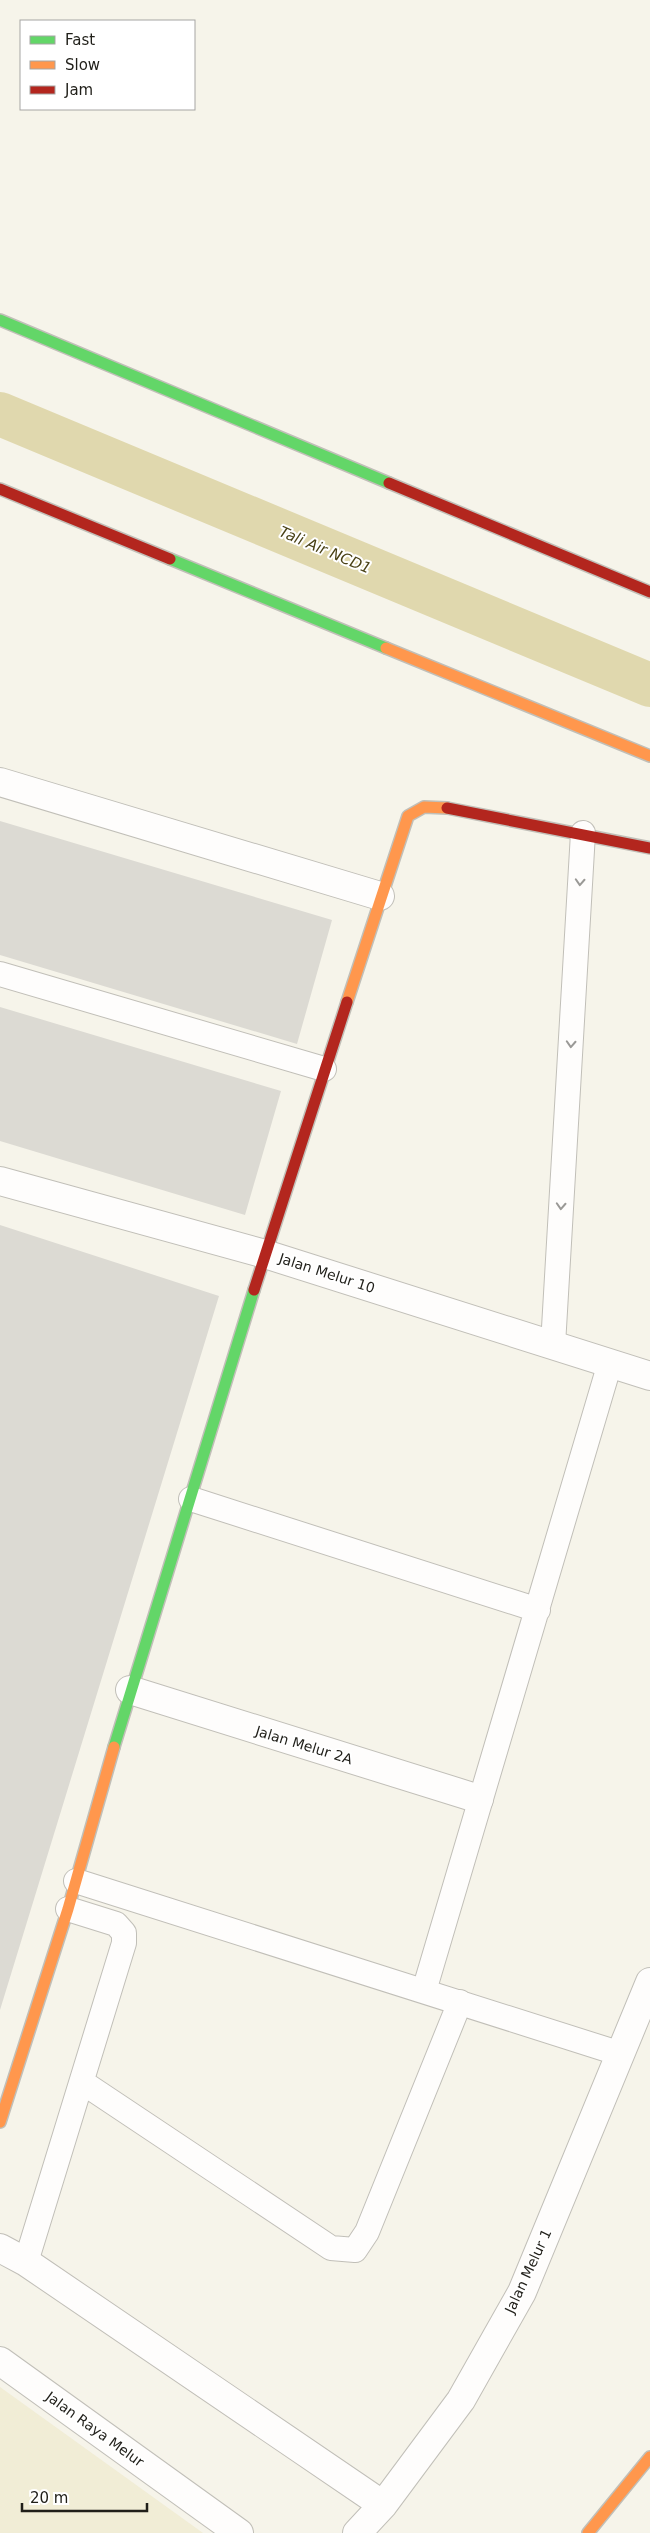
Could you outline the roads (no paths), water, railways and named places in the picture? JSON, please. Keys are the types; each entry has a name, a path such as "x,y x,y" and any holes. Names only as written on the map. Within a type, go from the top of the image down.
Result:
{"street":[{"path":"0,320 650,592"},
{"path":"0,490 650,756"},
{"path":"0,782 380,896"},
{"path":"0,2122 68,1909 130,1690 191,1499 265,1254 380,896 408,816 424,807 443,807 583,833 650,848"},
{"name":"Jalan Melur 10","path":"0,1181 265,1254 650,1376"},
{"name":"Jalan Melur 2A","path":"130,1690 479,1800"},
{"name":"Jalan Melur 1","path":"357,2533 383,2505 461,2400 522,2292 650,1982"},
{"path":"0,2248 26,2262 383,2505"},
{"name":"Jalan Raya Melur","path":"0,2361 239,2533"},
{"path":"588,2533 650,2457"}],"lane":[{"path":"553,1345 583,833"},
{"path":"0,974 324,1069"},
{"path":"424,1991 479,1800 538,1610 610,1363"},
{"path":"191,1499 538,1610"},
{"path":"76,1882 621,2054"},
{"path":"26,2262 124,1944 124,1932 116,1924 68,1909"},
{"path":"82,2082 330,2248 355,2250 366,2232 460,2002"}],"waterway":[{"name":"Tali Air NCD1","path":"0,414 650,685"}]}
